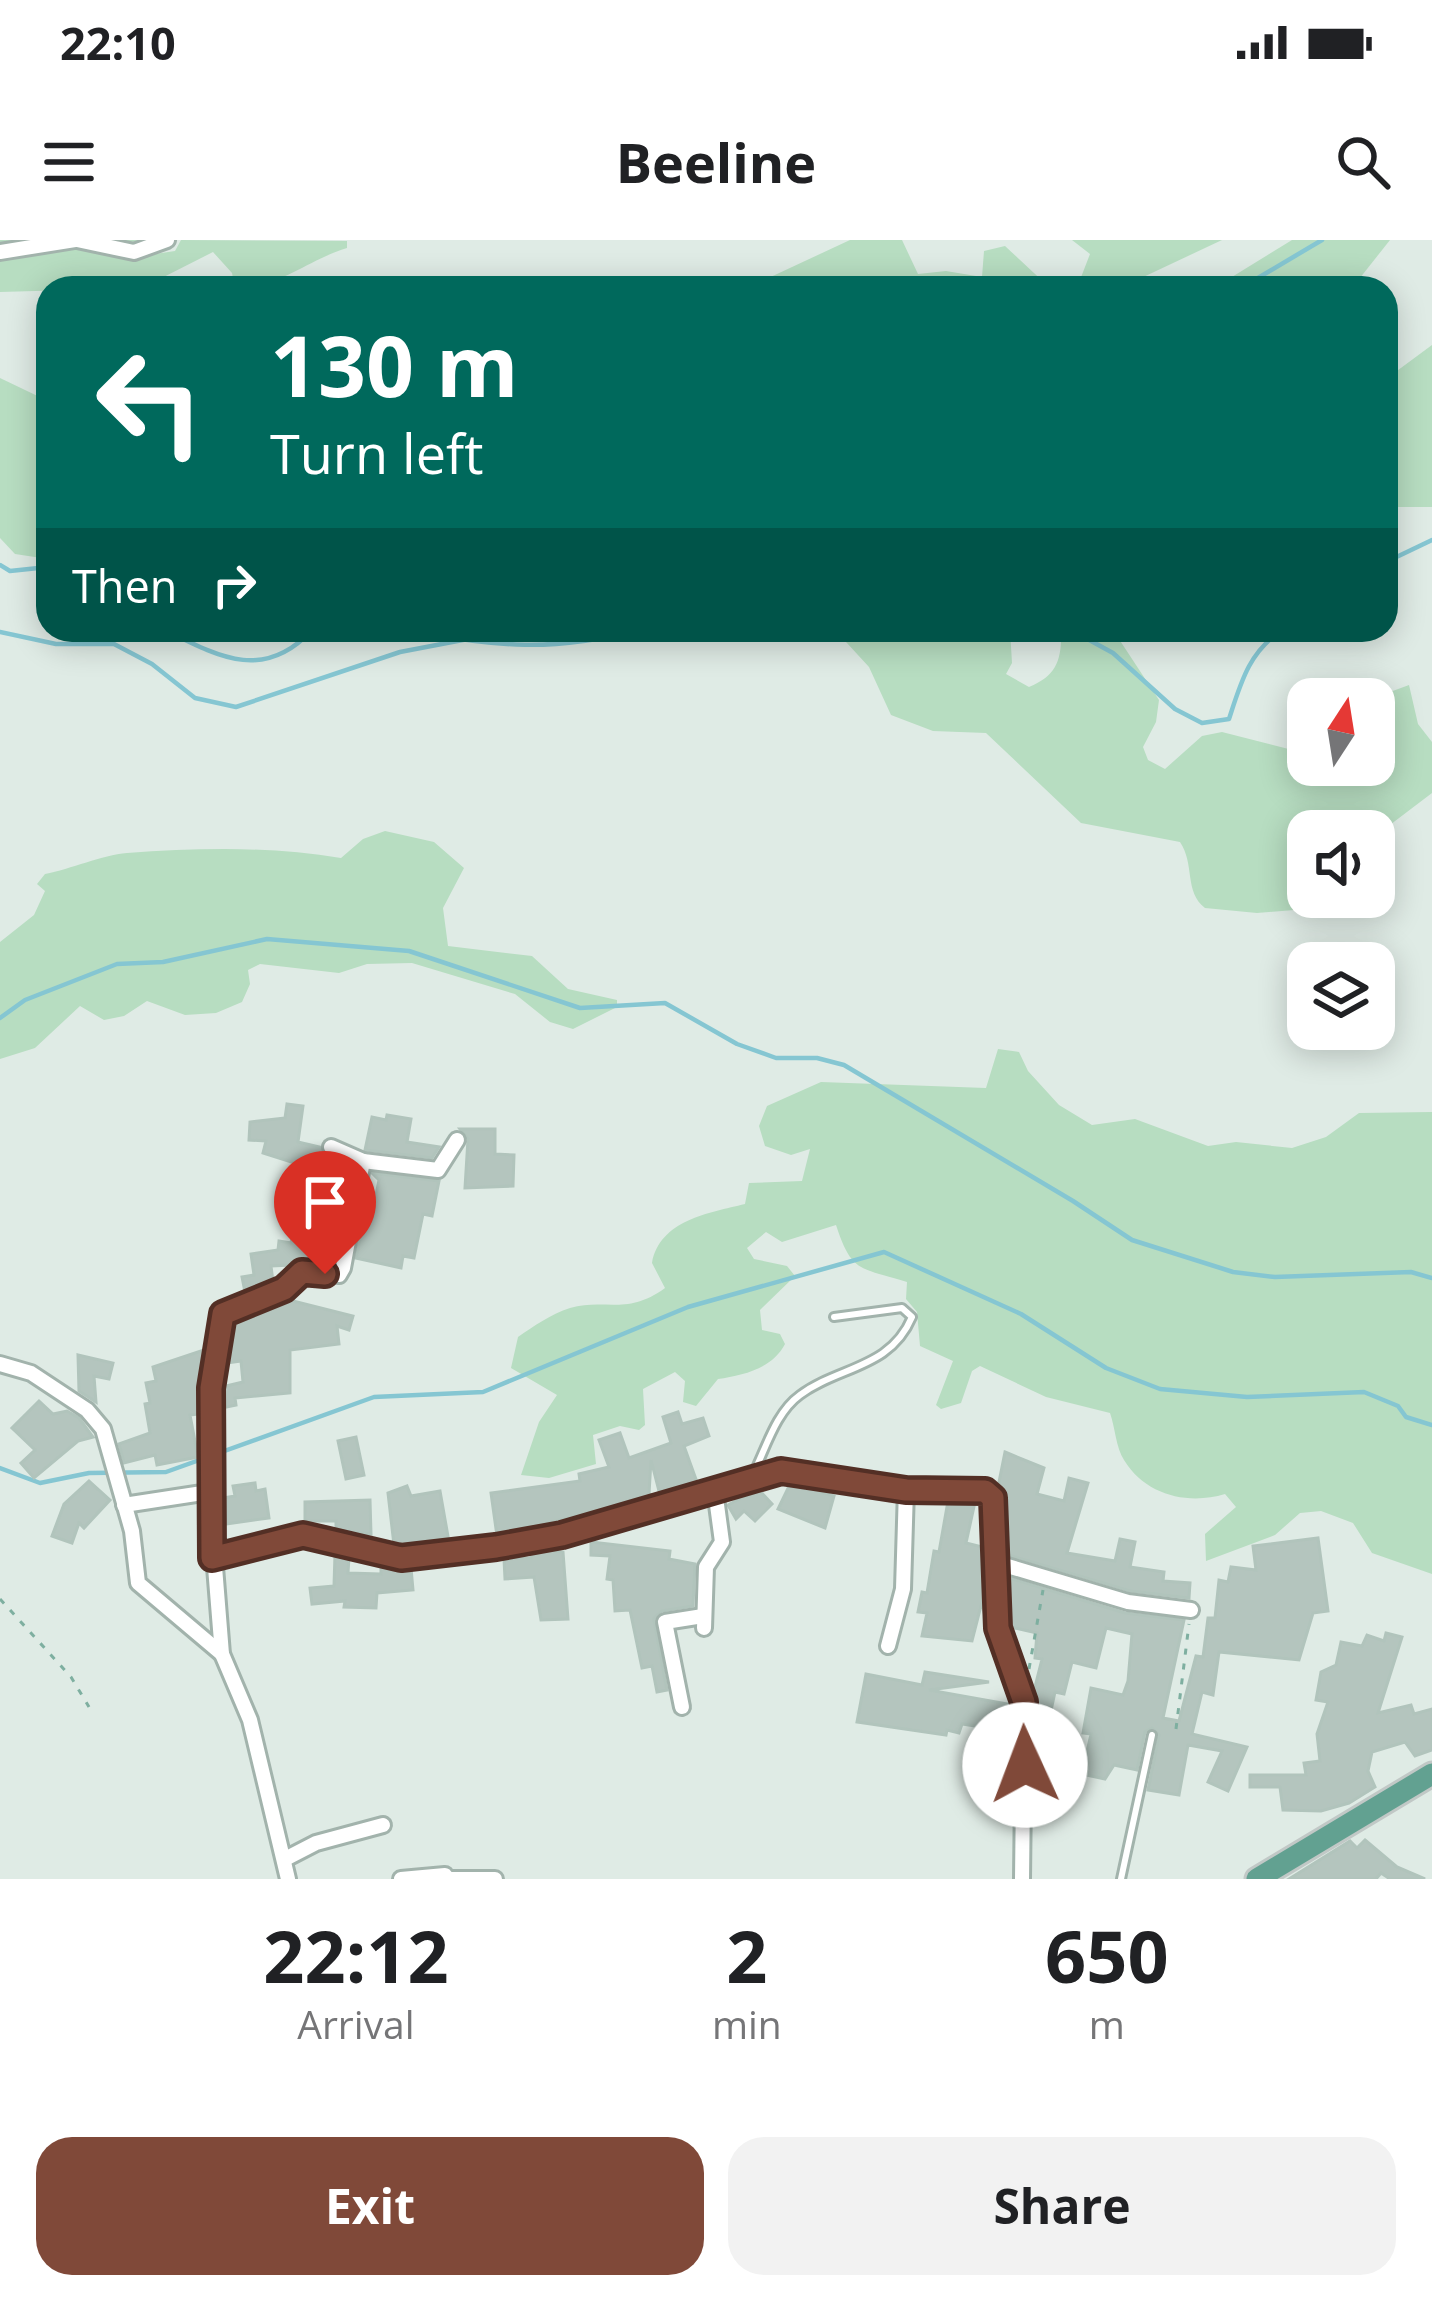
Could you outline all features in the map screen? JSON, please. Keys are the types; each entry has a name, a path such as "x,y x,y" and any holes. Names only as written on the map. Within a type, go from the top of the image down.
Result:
{"main road":[{"path":"1257,1879 1432,1774"}],"street":[{"path":"0,253 76,240 134,252 166,240"},
{"path":"331,1147 363,1161 438,1169 457,1140"},
{"path":"288,1879 250,1720 222,1654 209,1492 211,1388 223,1314 284,1289 302,1272 339,1275 363,1161"},
{"path":"0,1364 19,1366 87,1410 103,1430 124,1505 138,1583 222,1654"},
{"path":"212,1558 303,1535 401,1558 423,1558 562,1535 751,1479 804,1470 906,1490 989,1493 995,1517 998,1628 1022,1694 1022,1879"},
{"path":"682,1707 665,1622 704,1622 706,1567 722,1543 715,1490"},
{"path":"888,1646 903,1589 906,1490"},
{"path":"124,1505 209,1492"},
{"path":"994,1562 1128,1602 1191,1610"},
{"path":"285,1859 316,1843 383,1826"},
{"path":"439,1879 456,1876"},
{"path":"401,1879 495,1879"}],"lane":[{"path":"751,1479 777,1420 795,1399 870,1366 906,1332 912,1317 902,1307 834,1317"},
{"path":"1121,1879 1152,1736"}],"path":[{"path":"1022,1694 1046,1576"},
{"path":"0,1600 71,1677 89,1707"},
{"path":"1175,1729 1191,1610"}],"green space":[{"path":"0,240 143,240 148,255 175,251 181,240 347,241 347,248 285,276 233,276 213,252 166,276 36,276 36,291 0,292"},
{"path":"850,240 902,240 918,274 946,271 976,276 773,276"},
{"path":"1072,240 1222,240 1146,276 1081,276 1090,254"},
{"path":"1292,240 1390,240 1362,276 1234,276"},
{"path":"1005,246 1037,276 982,276 984,251"},
{"path":"1432,345 1432,507 1398,507 1398,370"},
{"path":"0,378 36,395 36,557 15,554 0,538"},
{"path":"846,642 1011,642 1012,663 1006,674 1029,687 1046,678 1056,665 1060,642 1121,642 1159,700 1156,722 1143,747 1148,760 1165,769 1202,736 1222,732 1287,749 1287,786 1395,786 1395,690 1409,685 1418,724 1432,742 1432,793 1395,821 1395,810 1287,810 1287,911 1205,908 1194,894 1180,842 1081,823 986,733 933,731 891,715 869,667"},
{"path":"385,831 434,842 464,868 443,908 448,946 532,956 568,989 617,1000 617,1007 573,1029 550,1022 515,994 412,963 367,964 339,973 260,964 248,970 250,984 242,1002 216,1013 185,1015 147,1001 124,1016 104,1020 80,1006 35,1048 0,1059 0,942 34,915 45,891 37,884 45,874 117,854 154,851 261,850 341,858 363,839"},
{"path":"998,1049 1019,1052 1028,1071 1059,1105 1092,1125 1135,1119 1208,1146 1236,1142 1292,1148 1326,1137 1359,1113 1432,1112 1432,1574 1372,1553 1353,1523 1321,1511 1300,1513 1275,1535 1206,1561 1205,1534 1236,1507 1225,1494 1183,1498 1144,1482 1121,1455 1110,1413 1046,1397 980,1366 972,1371 961,1403 941,1409 936,1405 953,1361 920,1346 917,1312 906,1299 907,1282 853,1261 836,1225 782,1242 766,1232 747,1248 754,1259 787,1266 795,1276 760,1310 762,1330 780,1334 785,1344 773,1359 747,1373 718,1379 696,1406 683,1402 685,1381 675,1372 643,1389 645,1425 639,1430 620,1426 593,1435 596,1464 549,1478 521,1475 539,1422 557,1395 511,1368 518,1337 570,1308 627,1304 651,1296 665,1288 652,1263 657,1248 675,1228 745,1204 749,1183 802,1181 810,1149 791,1155 765,1146 759,1126 767,1106 821,1082 986,1088"}],"building":[{"path":"287,1104 303,1106 298,1142 320,1147 333,1160 326,1187 346,1190 332,1263 271,1266 273,1282 245,1292 242,1277 254,1275 251,1254 278,1250 279,1241 291,1243 295,1222 311,1225 315,1202 294,1197 301,1165 263,1153 266,1141 249,1140 250,1122 285,1118"},
{"path":"387,1115 411,1119 407,1142 439,1147 432,1158 365,1150 372,1117 386,1120"},
{"path":"460,1129 495,1129 495,1154 514,1155 513,1186 465,1188 468,1139"},
{"path":"372,1173 439,1181 432,1216 423,1214 414,1258 403,1256 401,1268 356,1258 366,1208 373,1210 379,1180"},
{"path":"289,1300 353,1316 349,1330 337,1326 339,1344 290,1350 290,1393 235,1398 236,1405 222,1408 222,1387 243,1382 241,1361 227,1363 235,1319"},
{"path":"207,1349 199,1414 190,1415 198,1457 157,1465 155,1455 124,1463 119,1444 150,1433 145,1404 150,1403 146,1383 156,1381 153,1367"},
{"path":"78,1355 113,1363 109,1379 94,1376 96,1402 79,1391"},
{"path":"39,1401 53,1414 67,1411 79,1418 93,1437 78,1441 34,1478 21,1463 35,1450 12,1428"},
{"path":"678,1412 682,1424 703,1418 709,1436 684,1446 697,1482 660,1495 651,1460 649,1494 656,1496 497,1536 491,1493 580,1481 579,1474 609,1467 599,1440 620,1433 629,1458 671,1443 663,1417"},
{"path":"356,1437 364,1475 346,1479 338,1441"},
{"path":"1005,1452 1044,1468 1037,1494 1064,1501 1069,1478 1088,1483 1067,1553 1115,1561 1120,1539 1135,1542 1130,1567 1164,1572 1163,1581 1190,1583 1189,1598 1130,1591 1005,1554 1004,1498 998,1487"},
{"path":"89,1481 110,1500 84,1528 79,1523 72,1543 52,1536 64,1504"},
{"path":"255,1483 256,1491 265,1489 269,1518 226,1524 223,1498 235,1496 233,1486"},
{"path":"790,1484 823,1488 821,1492 834,1496 825,1528 778,1509"},
{"path":"407,1486 411,1496 440,1491 449,1542 394,1545 388,1493"},
{"path":"758,1489 772,1504 755,1521 744,1511 736,1519 728,1505"},
{"path":"370,1500 371,1534 336,1531 336,1521 305,1521 305,1502"},
{"path":"948,1501 975,1502 966,1543 982,1547 986,1622 982,1602 972,1641 922,1636 927,1613 918,1612 922,1592 927,1593 934,1551 939,1552"},
{"path":"1318,1538 1328,1611 1313,1613 1299,1660 1219,1652 1213,1695 1202,1692 1192,1734 1247,1747 1228,1791 1208,1782 1222,1751 1188,1745 1179,1795 1148,1790 1159,1735 1152,1728 1145,1732 1137,1770 1114,1765 1105,1779 1082,1774 1091,1734 1083,1733 1091,1688 1123,1695 1128,1681 1132,1634 1106,1628 1096,1668 1072,1662 1064,1694 1055,1692 1046,1734 1053,1735 1051,1752 1035,1751 1033,1695 1042,1659 1035,1658 1037,1633 1010,1627 1006,1577 1125,1613 1184,1620 1163,1718 1179,1721 1196,1656 1203,1657 1208,1618 1215,1618 1219,1580 1228,1582 1231,1567 1256,1570 1253,1546"},
{"path":"591,1542 670,1551 669,1559 695,1564 693,1606 662,1611 654,1619 667,1690 657,1692 652,1666 642,1668 630,1610 615,1611 613,1580 607,1579 610,1556 591,1555"},
{"path":"563,1552 568,1619 541,1620 534,1577 505,1579 504,1559 531,1558 531,1553"},
{"path":"335,1554 349,1557 348,1573 381,1574 381,1565 411,1568 413,1590 377,1593 376,1608 344,1607 345,1601 312,1604 310,1588 334,1586"},
{"path":"1386,1633 1402,1637 1378,1713 1411,1705 1414,1714 1432,1709 1432,1750 1415,1756 1405,1742 1372,1752 1368,1771 1375,1787 1349,1803 1321,1811 1283,1810 1280,1787 1250,1787 1250,1775 1306,1775 1304,1763 1320,1761 1317,1734 1328,1702 1316,1700 1321,1672 1336,1665 1341,1642 1362,1646 1367,1635 1384,1641"},
{"path":"925,1672 989,1682 929,1690 1013,1705 1012,1756 1006,1756 1005,1768 985,1766 988,1728 962,1724 959,1733 947,1730 946,1735 857,1722 866,1674 922,1685"},
{"path":"1365,1840 1397,1867 1425,1879 1390,1879 1381,1873 1376,1879 1289,1879 1350,1841 1357,1848"}],"waterway":[{"path":"1261,276 1322,240"},
{"path":"1398,556 1432,540"},
{"path":"0,565 10,571 36,568"},
{"path":"0,632 36,640"},
{"path":"47,642 114,644 152,664 195,698 236,707 400,652 452,642"},
{"path":"190,642 241,660 276,656 298,642"},
{"path":"487,642 575,642"},
{"path":"1093,642 1113,653 1175,709 1202,723 1229,719 1242,680 1268,642"},
{"path":"0,1018 25,1000 117,964 163,962 267,939 409,951 580,1008 665,1003 737,1044 776,1058 817,1058 844,1065 1132,1240 1233,1272 1275,1277 1411,1272 1432,1278"},
{"path":"0,1468 40,1483 89,1473 166,1472 374,1397 483,1392 688,1307 884,1252 1021,1314 1106,1368 1160,1389 1247,1397 1364,1392 1398,1406 1406,1417 1432,1425"}],"route":[{"path":"325,1274 302,1272 284,1289 223,1314 211,1388 212,1558 303,1535 401,1558 496,1547 562,1535 781,1471 804,1470 906,1490 985,1491 993,1498 995,1517 998,1628 1024,1702 1025,1765"}]}
